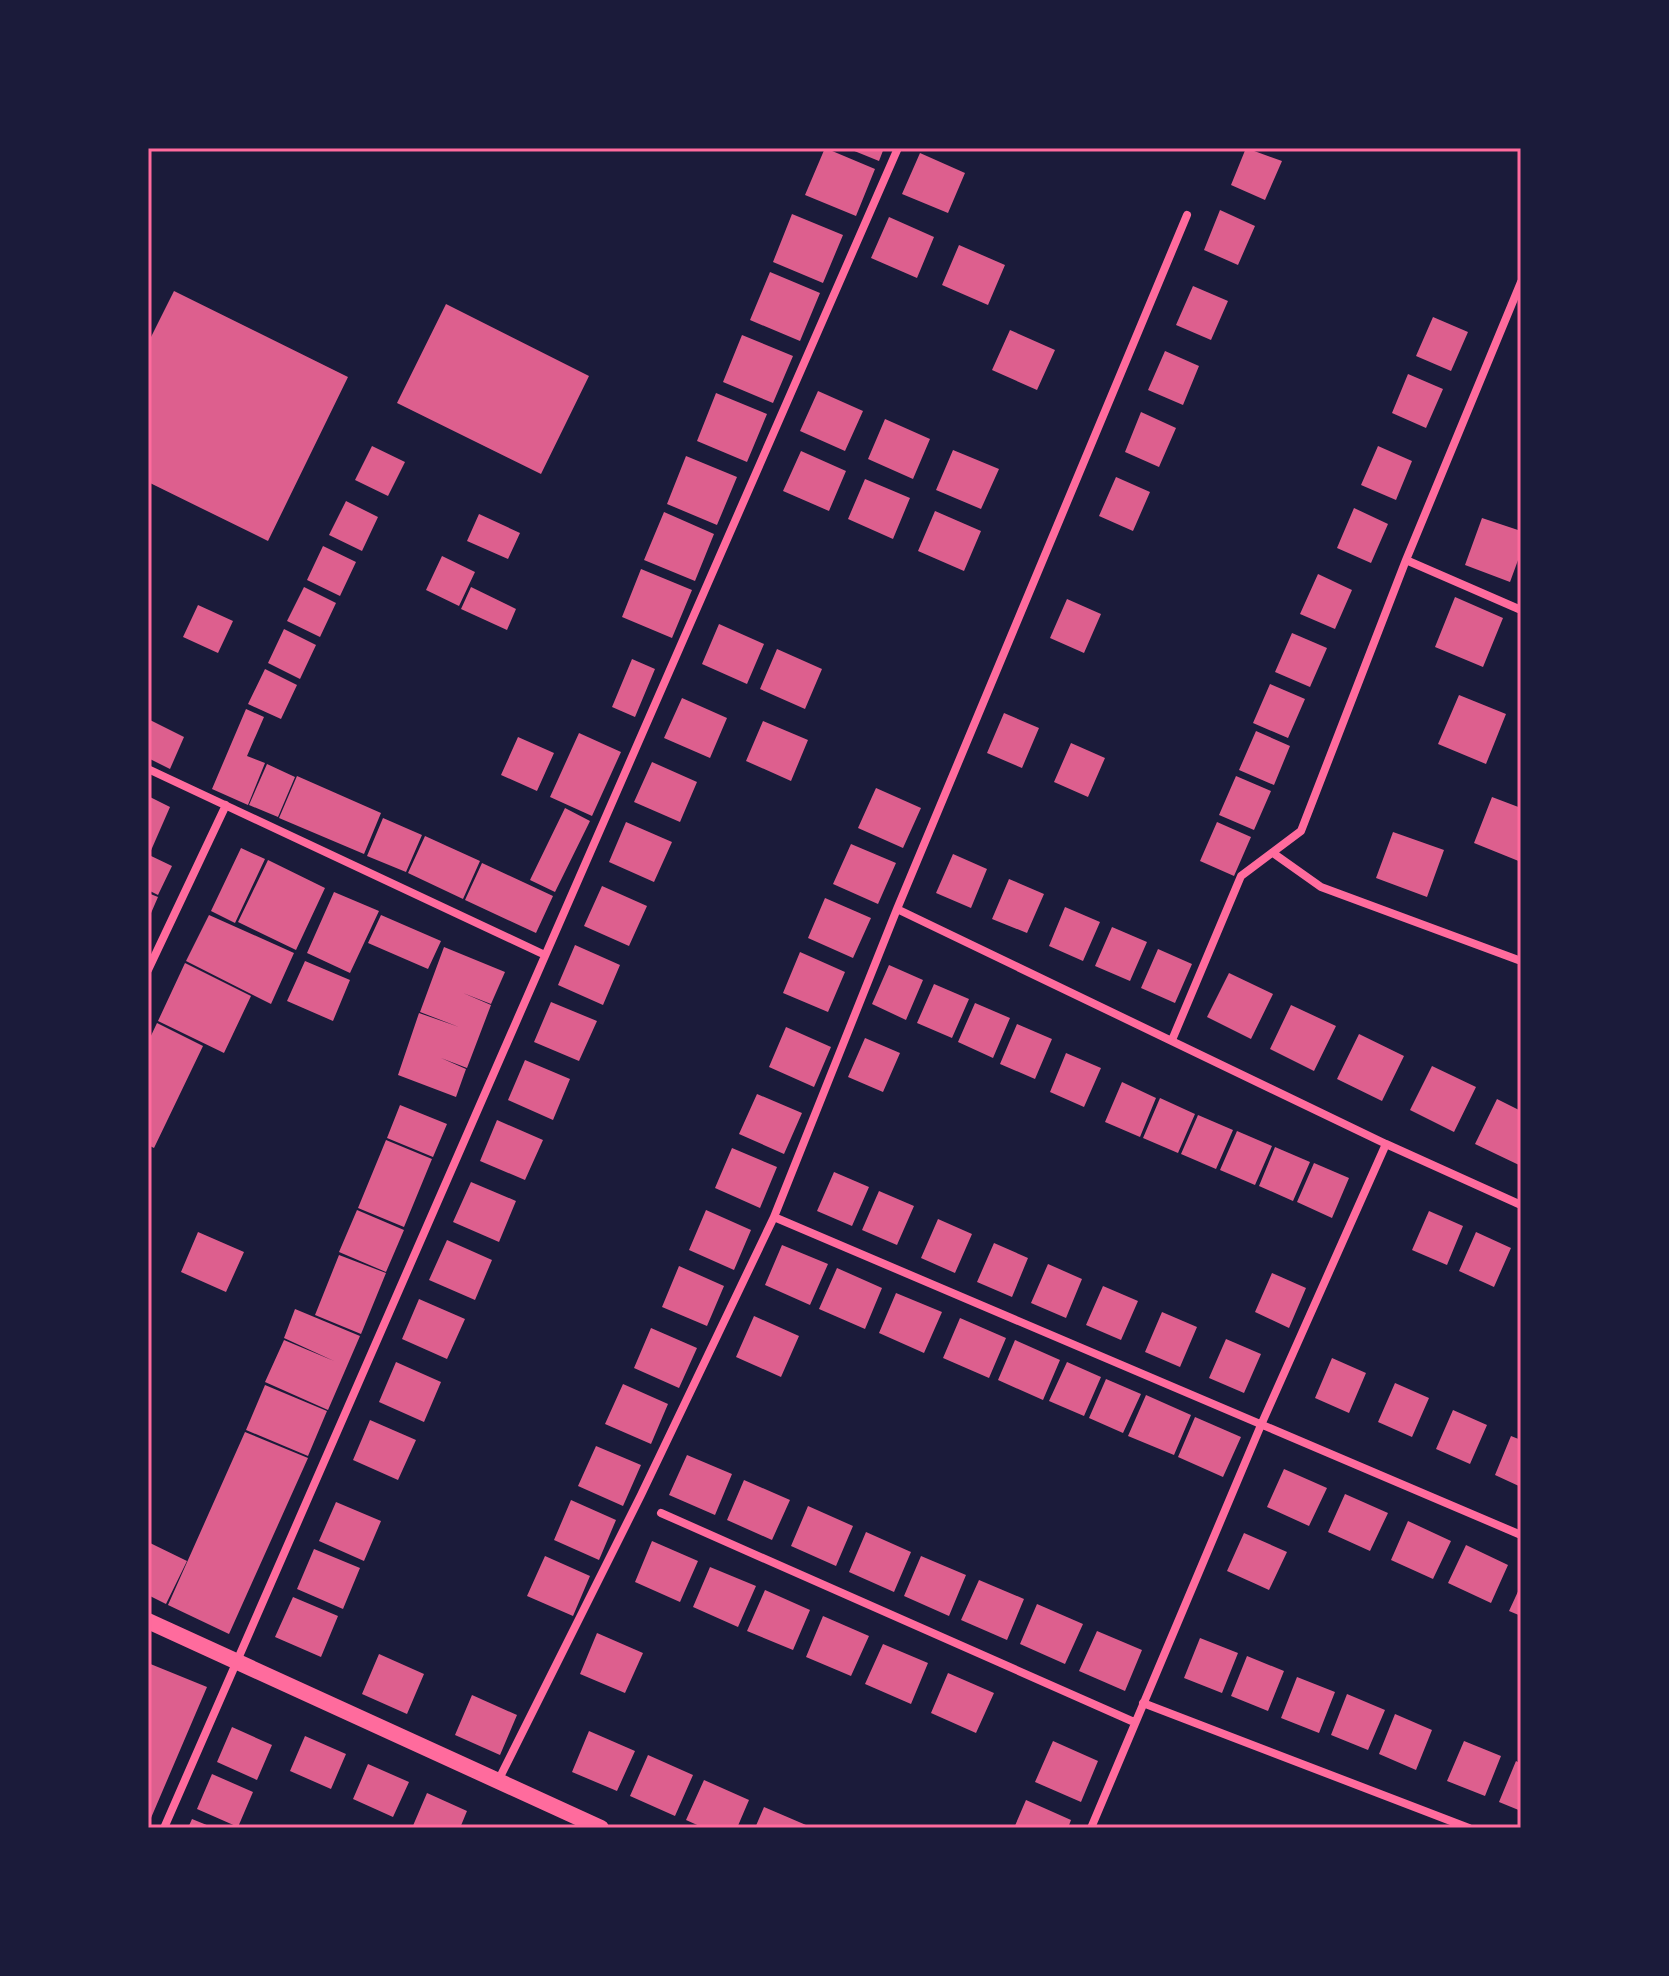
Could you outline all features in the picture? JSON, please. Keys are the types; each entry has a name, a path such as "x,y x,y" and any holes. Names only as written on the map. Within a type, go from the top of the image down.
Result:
{"main road":[{"path":"148,1621 601,1828"}],"street":[{"path":"164,1828 898,148"},
{"path":"497,1782 641,1495 774,1217 897,909 1187,215"},
{"path":"1172,1040 1241,876 1301,831 1406,560 1521,282"},
{"path":"1406,560 1521,610"},
{"path":"148,769 545,955"},
{"path":"148,970 226,805"},
{"path":"1273,853 1321,887 1521,961"},
{"path":"897,909 1386,1144 1521,1205"},
{"path":"1091,1828 1261,1425 1386,1144"},
{"path":"774,1217 1521,1535"},
{"path":"661,1513 1134,1722"},
{"path":"1143,1703 1469,1828"}],"building":[{"path":"825,148 875,169 856,216 805,195"},
{"path":"847,148 884,148 879,161"},
{"path":"1246,148 1282,161 1265,200 1231,185"},
{"path":"920,153 965,173 948,213 902,194"},
{"path":"1220,210 1255,226 1238,265 1204,250"},
{"path":"792,214 843,235 823,283 773,262"},
{"path":"889,217 934,237 917,278 871,258"},
{"path":"959,245 1005,265 988,305 942,285"},
{"path":"770,272 820,293 800,341 750,320"},
{"path":"1193,286 1228,301 1211,340 1176,325"},
{"path":"174,291 348,377 268,541 148,482 148,343"},
{"path":"446,304 589,376 541,474 397,403"},
{"path":"1433,317 1468,332 1451,371 1416,356"},
{"path":"1010,330 1055,350 1037,390 992,370"},
{"path":"742,335 793,356 773,403 723,382"},
{"path":"1165,351 1199,366 1183,405 1148,390"},
{"path":"1408,374 1443,389 1426,428 1392,413"},
{"path":"818,391 863,411 845,451 800,431"},
{"path":"716,393 767,414 747,462 697,441"},
{"path":"1141,412 1176,428 1159,467 1125,452"},
{"path":"885,419 930,439 913,479 868,459"},
{"path":"372,446 405,462 388,496 355,480"},
{"path":"1378,446 1412,461 1396,500 1361,485"},
{"path":"953,450 999,469 981,509 936,490"},
{"path":"801,451 846,471 829,511 783,491"},
{"path":"686,456 737,477 717,525 667,504"},
{"path":"1116,477 1150,492 1133,531 1099,516"},
{"path":"865,479 910,498 893,539 848,519"},
{"path":"346,501 378,517 362,551 329,535"},
{"path":"1354,508 1388,524 1371,563 1337,548"},
{"path":"935,511 981,531 964,571 918,551"},
{"path":"664,512 714,534 695,581 644,560"},
{"path":"479,514 520,533 508,559 467,541"},
{"path":"1482,518 1521,531 1521,552 1510,582 1465,565"},
{"path":"323,546 356,562 340,596 307,580"},
{"path":"442,556 475,572 459,606 426,590"},
{"path":"641,569 692,590 672,638 622,617"},
{"path":"1318,574 1352,590 1335,629 1300,614"},
{"path":"304,587 336,603 320,637 287,621"},
{"path":"471,587 516,609 507,630 461,609"},
{"path":"1455,597 1503,618 1483,667 1435,647"},
{"path":"1067,599 1101,614 1084,653 1050,638"},
{"path":"198,605 233,621 218,653 183,637"},
{"path":"719,624 764,644 747,684 702,664"},
{"path":"284,629 316,645 300,679 268,663"},
{"path":"1292,633 1327,648 1310,687 1275,672"},
{"path":"777,649 822,669 805,709 760,689"},
{"path":"632,659 655,669 635,717 612,707"},
{"path":"265,669 297,685 281,719 248,704"},
{"path":"1270,684 1305,699 1288,738 1253,723"},
{"path":"1459,695 1506,714 1486,764 1438,744"},
{"path":"682,698 727,718 710,758 664,738"},
{"path":"246,709 264,717 247,756 265,763 248,805 212,789"},
{"path":"1004,713 1039,728 1022,768 987,753"},
{"path":"150,720 184,737 170,769 148,758"},
{"path":"763,721 808,740 791,781 746,761"},
{"path":"1256,731 1290,746 1274,785 1239,770"},
{"path":"579,733 621,752 592,816 550,797"},
{"path":"518,737 554,753 537,791 501,775"},
{"path":"1071,743 1105,758 1088,797 1054,782"},
{"path":"652,762 697,782 680,822 634,802"},
{"path":"267,764 295,777 278,817 249,805"},
{"path":"297,776 381,813 364,854 279,818"},
{"path":"1236,776 1271,791 1254,830 1219,815"},
{"path":"876,788 921,808 903,848 858,828"},
{"path":"148,796 170,807 149,855 172,866 158,895 148,890"},
{"path":"1492,797 1521,808 1521,862 1474,843"},
{"path":"565,808 590,821 555,892 530,880"},
{"path":"383,818 422,835 406,872 367,856"},
{"path":"626,822 672,842 654,882 609,862"},
{"path":"1217,822 1251,837 1234,876 1200,861"},
{"path":"1393,832 1444,850 1427,897 1376,878"},
{"path":"425,836 480,861 463,899 408,873"},
{"path":"851,844 896,863 878,904 833,884"},
{"path":"241,848 265,859 235,923 211,911"},
{"path":"953,854 987,869 971,908 936,893"},
{"path":"268,860 325,888 296,950 238,922"},
{"path":"482,863 553,896 536,933 465,900"},
{"path":"1009,879 1044,894 1027,933 992,919"},
{"path":"602,886 647,906 629,946 584,926"},
{"path":"334,892 379,911 350,973 307,953"},
{"path":"148,893 158,897 148,920"},
{"path":"825,898 871,918 853,958 808,938"},
{"path":"1065,907 1100,922 1083,961 1049,946"},
{"path":"209,915 294,953 271,1004 186,961"},
{"path":"381,915 441,941 428,969 368,943"},
{"path":"1112,927 1147,942 1130,981 1095,966"},
{"path":"575,945 620,965 603,1005 558,985"},
{"path":"444,947 505,972 491,1004 463,993 491,1005 467,1068 441,1058 466,1069 456,1097 398,1075 419,1013 459,1027 420,1012"},
{"path":"1158,949 1192,964 1175,1003 1141,988"},
{"path":"800,952 845,972 828,1012 783,993"},
{"path":"305,961 350,980 333,1021 287,1001"},
{"path":"185,963 251,996 224,1053 158,1021"},
{"path":"889,965 923,980 906,1020 872,1004"},
{"path":"1229,973 1273,994 1251,1039 1207,1017"},
{"path":"934,984 969,999 952,1038 917,1023"},
{"path":"551,1002 597,1021 579,1061 534,1042"},
{"path":"975,1003 1010,1018 993,1058 958,1042"},
{"path":"1291,1005 1336,1026 1314,1071 1270,1049"},
{"path":"157,1023 203,1046 154,1148 148,1145 148,1042"},
{"path":"1017,1024 1052,1039 1035,1079 1000,1064"},
{"path":"786,1027 831,1047 814,1087 769,1067"},
{"path":"1359,1034 1404,1056 1382,1101 1337,1079"},
{"path":"865,1038 900,1053 883,1092 848,1077"},
{"path":"1066,1053 1101,1068 1084,1107 1050,1092"},
{"path":"525,1060 570,1079 553,1120 508,1100"},
{"path":"1432,1066 1476,1087 1454,1132 1410,1110"},
{"path":"1122,1082 1156,1098 1140,1137 1105,1122"},
{"path":"757,1094 802,1113 784,1154 739,1134"},
{"path":"1160,1098 1195,1114 1178,1153 1143,1138"},
{"path":"1497,1099 1521,1111 1519,1165 1475,1144"},
{"path":"400,1105 447,1124 433,1157 387,1138"},
{"path":"1198,1115 1233,1130 1216,1169 1181,1154"},
{"path":"497,1120 543,1140 525,1180 480,1161"},
{"path":"1237,1131 1272,1146 1255,1185 1220,1170"},
{"path":"386,1140 432,1159 404,1227 358,1208"},
{"path":"1275,1147 1310,1162 1293,1201 1259,1186"},
{"path":"732,1148 777,1167 760,1208 715,1188"},
{"path":"1314,1163 1349,1178 1332,1218 1297,1202"},
{"path":"834,1172 869,1187 852,1226 817,1211"},
{"path":"471,1182 516,1201 499,1242 453,1222"},
{"path":"879,1191 914,1206 897,1245 862,1230"},
{"path":"357,1210 404,1230 386,1272 339,1252"},
{"path":"706,1210 751,1230 734,1270 689,1250"},
{"path":"1429,1211 1463,1226 1447,1265 1412,1250"},
{"path":"938,1219 972,1234 955,1273 921,1258"},
{"path":"198,1232 244,1252 226,1292 181,1272"},
{"path":"1476,1232 1511,1248 1494,1287 1459,1271"},
{"path":"447,1240 492,1260 475,1300 429,1280"},
{"path":"994,1243 1028,1258 1012,1297 977,1282"},
{"path":"782,1245 828,1264 810,1305 765,1285"},
{"path":"339,1255 386,1273 361,1334 315,1315"},
{"path":"1048,1264 1082,1279 1066,1318 1031,1303"},
{"path":"679,1266 724,1286 707,1326 662,1307"},
{"path":"837,1268 882,1288 865,1329 819,1309"},
{"path":"1272,1273 1306,1288 1289,1328 1255,1312"},
{"path":"1103,1286 1138,1301 1121,1340 1086,1325"},
{"path":"896,1293 942,1312 924,1353 879,1333"},
{"path":"419,1299 465,1319 447,1359 402,1339"},
{"path":"295,1309 360,1336 328,1410 265,1382 284,1340 334,1361 284,1338"},
{"path":"1162,1312 1197,1327 1180,1367 1145,1352"},
{"path":"754,1316 799,1336 781,1377 736,1357"},
{"path":"960,1318 1006,1338 989,1378 943,1358"},
{"path":"651,1328 697,1348 679,1388 634,1368"},
{"path":"1226,1339 1261,1354 1244,1393 1209,1378"},
{"path":"1015,1340 1060,1360 1043,1400 998,1380"},
{"path":"1332,1358 1366,1373 1349,1413 1315,1398"},
{"path":"396,1362 441,1382 424,1422 379,1402"},
{"path":"1067,1362 1101,1377 1084,1416 1049,1401"},
{"path":"1106,1379 1141,1394 1123,1433 1089,1418"},
{"path":"1395,1383 1429,1398 1412,1437 1378,1422"},
{"path":"623,1384 668,1404 651,1444 605,1424"},
{"path":"265,1385 327,1411 308,1456 246,1430"},
{"path":"1146,1395 1191,1415 1174,1455 1128,1436"},
{"path":"1453,1410 1487,1425 1470,1464 1436,1449"},
{"path":"1195,1417 1241,1437 1223,1477 1178,1457"},
{"path":"370,1420 416,1440 398,1480 353,1460"},
{"path":"245,1432 308,1458 229,1634 168,1605"},
{"path":"1511,1436 1521,1440 1521,1487 1495,1475"},
{"path":"596,1446 641,1465 623,1506 578,1486"},
{"path":"687,1455 732,1474 715,1515 669,1495"},
{"path":"1284,1469 1327,1488 1309,1526 1267,1507"},
{"path":"744,1480 790,1500 772,1540 727,1520"},
{"path":"1345,1494 1388,1513 1370,1551 1328,1532"},
{"path":"571,1500 616,1520 599,1560 554,1540"},
{"path":"336,1502 381,1521 364,1561 319,1541"},
{"path":"808,1506 853,1526 836,1566 791,1546"},
{"path":"1408,1521 1451,1541 1433,1579 1391,1560"},
{"path":"866,1532 911,1552 894,1592 849,1572"},
{"path":"1244,1533 1287,1552 1269,1590 1227,1571"},
{"path":"652,1541 698,1561 680,1602 635,1582"},
{"path":"148,1542 187,1561 166,1604 148,1595"},
{"path":"1466,1545 1508,1565 1491,1603 1448,1583"},
{"path":"314,1549 360,1568 343,1609 297,1589"},
{"path":"545,1556 590,1576 573,1616 527,1596"},
{"path":"921,1556 966,1575 949,1616 904,1596"},
{"path":"710,1567 756,1586 738,1627 693,1607"},
{"path":"979,1580 1024,1599 1007,1640 961,1620"},
{"path":"1521,1585 1521,1616 1509,1611"},
{"path":"765,1590 810,1610 793,1650 747,1631"},
{"path":"293,1597 338,1616 321,1657 275,1637"},
{"path":"1037,1604 1083,1624 1065,1664 1020,1644"},
{"path":"823,1616 869,1636 851,1676 806,1657"},
{"path":"1097,1631 1142,1650 1125,1691 1079,1671"},
{"path":"597,1633 643,1653 625,1693 580,1674"},
{"path":"1200,1638 1238,1653 1222,1693 1184,1678"},
{"path":"883,1644 928,1663 911,1704 865,1684"},
{"path":"379,1654 424,1674 407,1714 362,1694"},
{"path":"1247,1656 1284,1671 1268,1711 1231,1696"},
{"path":"148,1663 207,1687 148,1825"},
{"path":"948,1673 994,1693 976,1733 931,1713"},
{"path":"1297,1677 1335,1692 1319,1733 1281,1718"},
{"path":"1347,1694 1385,1710 1368,1750 1331,1735"},
{"path":"472,1695 517,1715 500,1755 455,1735"},
{"path":"1395,1714 1432,1730 1416,1770 1379,1754"},
{"path":"232,1727 272,1745 257,1780 217,1762"},
{"path":"589,1731 635,1751 617,1791 572,1772"},
{"path":"305,1736 346,1754 331,1789 290,1771"},
{"path":"1053,1741 1098,1761 1081,1802 1035,1782"},
{"path":"1464,1741 1501,1756 1485,1796 1447,1781"},
{"path":"648,1755 693,1775 675,1816 630,1796"},
{"path":"1516,1761 1521,1764 1521,1811 1499,1802"},
{"path":"368,1764 409,1782 393,1817 353,1799"},
{"path":"212,1774 253,1792 238,1827 197,1809"},
{"path":"704,1780 749,1800 737,1828 704,1828 686,1820"},
{"path":"427,1793 467,1811 460,1828 412,1828"},
{"path":"1026,1800 1071,1820 1068,1828 1014,1828"},
{"path":"764,1807 813,1828 755,1828"},
{"path":"192,1819 214,1828 188,1828"}]}
